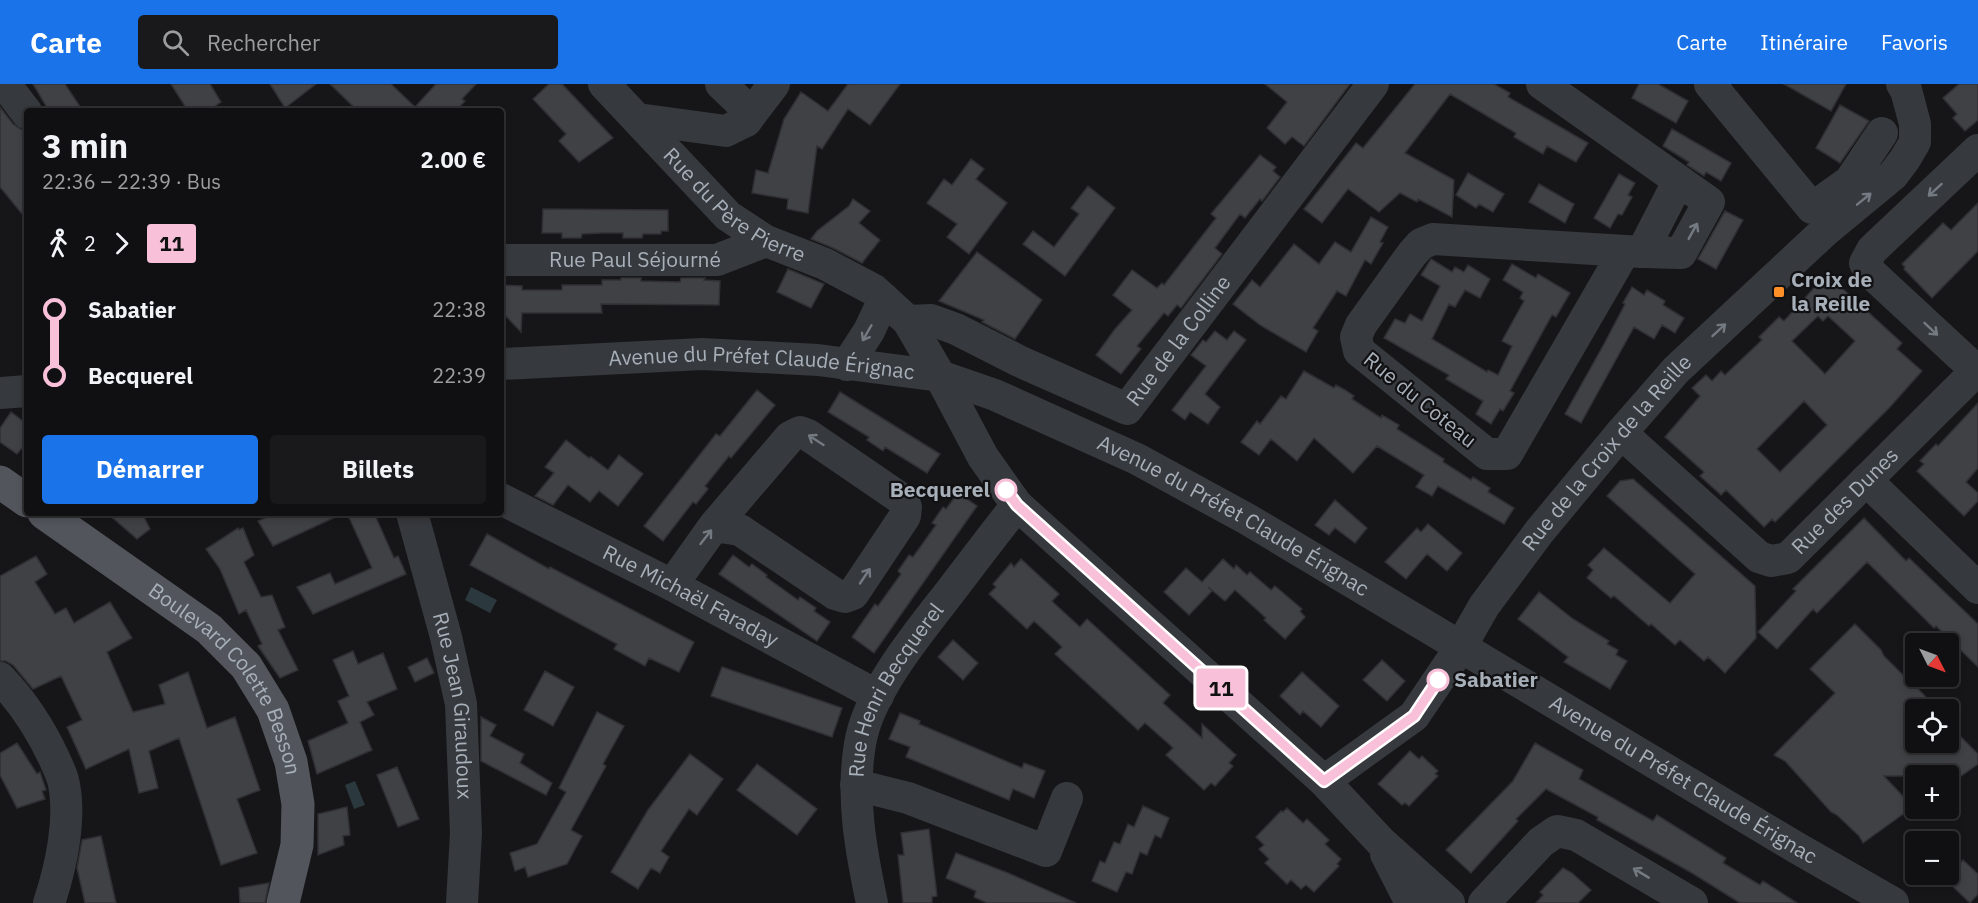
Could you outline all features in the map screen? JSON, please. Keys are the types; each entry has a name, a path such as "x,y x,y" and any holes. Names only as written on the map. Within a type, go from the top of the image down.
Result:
{"main road":[{"path":"0,482 24,499"},
{"name":"Boulevard Colette Besson","path":"48,516 209,629 246,666 268,701 291,762 298,804 297,845 283,903"}],"street":[{"path":"5,84 24,109"},
{"name":"Rue du Père Pierre","path":"604,84 728,216 766,241 825,264 874,290 908,321 983,457 1017,505 1324,781 1382,842 1449,903"},
{"path":"721,84 743,105 746,121"},
{"path":"638,119 726,131 746,121 774,84"},
{"name":"Rue de la Colline","path":"908,321 931,320 956,329 1019,361 1127,409 1373,84"},
{"path":"1542,84 1678,182 1633,252"},
{"path":"1710,84 1812,208 1850,181 1882,133"},
{"name":"Rue de la Croix de la Reille","path":"1324,781 1414,716 1460,648 1484,606 1539,532 1621,433 1685,362 1824,232 1893,175 1915,142 1915,124 1906,90 1902,84"},
{"path":"1977,371 1870,272 1865,263 1872,250 1978,150"},
{"name":"Rue du Coteau","path":"1432,239 1633,252 1507,454 1487,454 1359,351 1356,337 1361,325 1412,254 1421,244 1432,239"},
{"name":"Rue Paul Séjourné","path":"504,260 717,260 766,241"},
{"path":"847,365 869,331 884,299"},
{"name":"Avenue du Préfet Claude Érignac","path":"504,364 702,354 818,360 940,376 995,395 1137,459 1247,519 1460,648 1893,903"},
{"name":"Rue des Dunes","path":"1621,433 1759,557 1771,561 1788,558 1977,371"},
{"path":"0,393 24,392"},
{"path":"672,585 714,526 790,437 800,432 808,435 903,500 906,507 905,516 853,594 845,597 835,594 740,530 714,526"},
{"path":"1866,480 1978,588"},
{"name":"Rue Michaël Faraday","path":"504,501 672,585 878,696"},
{"name":"Rue Henri Becquerel","path":"872,903 863,858 856,785 860,743 868,715 902,655 1017,505"},
{"name":"Rue Jean Giraudoux","path":"413,516 446,637 461,704 466,833 462,903"},
{"path":"0,678 12,710 44,738 63,779 66,825 50,903"},
{"path":"856,785 908,798 1046,851 1067,798"},
{"path":"1484,903 1541,842 1557,831 1576,835 1692,903"},
{"path":"1382,842 1391,868 1411,903"}],"shaded area":[{"path":"471,587 497,600 490,613 465,600"},
{"path":"355,781 365,805 354,809 345,785"}],"building":[{"path":"33,84 65,84 81,108 47,108"},
{"path":"171,84 210,84 221,102 212,108 186,108"},
{"path":"270,84 316,84 285,108"},
{"path":"330,84 391,84 415,107 436,84 476,84 462,99 465,101 459,108 355,108"},
{"path":"549,84 562,84 613,138 579,162 559,141 566,134 533,99"},
{"path":"848,84 900,84 870,125 848,109 822,149 817,146 808,213 787,209 788,199 752,193 756,170 768,173 784,119 801,92 828,111"},
{"path":"1265,84 1350,84 1304,146 1292,137 1285,144 1267,128 1287,102"},
{"path":"1415,84 1494,84 1510,93 1508,97 1588,143 1576,162 1547,146 1543,154 1514,137 1516,133 1450,94 1405,153 1454,180 1452,217 1418,199 1417,202 1400,193 1379,212 1348,189 1322,223 1304,209 1356,143 1363,148"},
{"path":"1639,84 1658,84 1688,101 1676,123 1632,98"},
{"path":"1784,84 1846,84 1831,111"},
{"path":"1959,84 1978,84 1978,120 1965,131 1953,118 1957,114 1943,98"},
{"path":"1840,105 1869,121 1840,163 1816,148"},
{"path":"0,107 13,124 24,131 24,216 0,187"},
{"path":"1672,129 1731,163 1721,181 1706,172 1704,176 1687,165 1689,162 1663,146"},
{"path":"1260,155 1276,167 1273,171 1280,177 1262,201 1260,199 1245,218 1240,214 1215,248 1222,254 1181,308 1177,305 1168,316 1164,313 1137,346 1141,349 1121,374 1096,355 1132,310 1113,295 1132,270 1157,288 1162,283 1164,285 1216,218 1211,214"},
{"path":"971,159 984,169 976,179 1007,203 969,254 947,237 957,224 927,203 944,179 952,185"},
{"path":"1468,173 1504,194 1493,212 1479,204 1476,208 1456,195"},
{"path":"1619,174 1635,183 1628,195 1632,197 1622,215 1618,214 1610,228 1594,218"},
{"path":"1539,184 1574,204 1565,223 1529,202"},
{"path":"1088,186 1115,208 1065,276 1023,244 1033,231 1054,247 1079,214 1071,208"},
{"path":"853,199 870,211 859,223 880,240 862,263 811,239 817,231 849,206"},
{"path":"1978,203 1978,251 1932,298 1904,269 1902,264 1943,223 1951,230"},
{"path":"543,209 668,210 668,231 661,231 661,234 643,234 642,238 623,238 623,233 602,233 582,234 581,238 562,238 562,233 542,233"},
{"path":"1725,211 1743,220 1716,269 1698,259"},
{"path":"1371,217 1388,227 1380,242 1383,243 1371,264 1365,260 1346,296 1337,291 1313,328 1318,331 1306,352 1260,325 1233,304 1252,280 1260,287 1294,244 1319,264 1335,242 1351,252"},
{"path":"977,252 1042,300 1015,339 982,322 984,320 939,301"},
{"path":"1431,259 1452,272 1455,267 1464,272 1468,265 1490,279 1480,298 1465,290 1455,307 1449,304 1432,339 1487,372 1488,370 1498,375 1512,346 1502,341 1524,301 1520,298 1523,292 1503,280 1512,264 1536,278 1538,274 1570,293 1556,317 1552,315 1510,391 1514,393 1503,411 1500,409 1491,424 1476,414 1483,401 1446,379 1449,375 1384,338 1395,319 1405,323 1410,314 1422,321 1440,286 1421,275"},
{"path":"788,269 824,284 811,308 777,292"},
{"path":"1824,277 1829,282 1832,279 1902,343 1897,349 1922,371 1890,407 1775,522 1772,519 1764,527 1726,490 1721,495 1700,476 1704,472 1665,437 1700,396 1692,388 1706,375 1712,381 1721,371 1725,375 1762,340 1759,337 1779,317 1784,321","holes":["1818,316 1823,321 1828,316 1855,341 1825,374 1792,341","1804,401 1827,425 1780,472 1757,449"]},
{"path":"621,278 641,278 641,281 680,282 681,278 705,278 704,280 720,281 719,305 601,304 602,313 522,313 521,332 504,314 504,285 522,286 522,290 562,290 562,285 602,285 602,280 621,280"},
{"path":"1632,287 1644,295 1647,290 1665,301 1663,305 1684,318 1675,333 1662,325 1654,339 1634,327 1581,423 1565,414 1604,344"},
{"path":"1215,331 1227,340 1234,331 1246,340 1205,394 1220,407 1208,424 1190,412 1185,420 1172,410 1206,366 1191,355 1203,340 1206,342"},
{"path":"1304,371 1334,388 1336,385 1345,390 1354,396 1352,399 1381,418 1382,415 1399,425 1397,429 1444,459 1443,462 1471,480 1473,477 1490,488 1488,492 1514,508 1504,524 1438,486 1432,496 1416,487 1424,475 1377,446 1353,473 1314,438 1297,461 1271,439 1259,455 1241,442 1257,421 1260,424 1281,396 1286,399"},
{"path":"757,390 775,405 731,458 729,456 705,486 708,489 696,504 693,502 663,541 644,526 716,434 720,436"},
{"path":"840,392 940,454 927,473 885,447 883,451 867,440 869,437 828,412"},
{"path":"1978,403 1978,468 1966,482 1978,493 1978,501 1964,516 1917,471 1924,464 1920,461 1936,444 1938,446"},
{"path":"11,412 24,422 24,446 17,454 0,442 0,428"},
{"path":"566,440 608,470 619,455 643,474 618,506 599,491 590,502 568,485 553,505 535,496 554,473 545,467"},
{"path":"1633,479 1755,586 1756,638 1725,673 1708,657 1704,661 1680,640 1675,645 1651,624 1649,626 1614,596 1611,598 1587,578 1593,570 1588,565 1604,548 1670,603 1695,574 1607,496 1620,481"},
{"path":"958,493 977,506 874,653 852,637 875,604 878,606 901,574 898,571 909,555 913,557 936,525 932,523 943,507 946,509"},
{"path":"1335,500 1367,528 1355,543 1335,528 1329,535 1315,525"},
{"path":"110,516 144,516 150,529 137,539"},
{"path":"269,516 338,516 273,546 258,521"},
{"path":"348,516 375,516 394,558 398,556 406,574 313,614 297,587 330,573 335,584 372,568"},
{"path":"1864,518 1906,561 1909,558 1978,624 1978,667 1959,648 1959,633 1943,633 1936,626 1934,628 1867,562 1817,613 1813,609 1777,649 1758,632 1796,591 1793,589"},
{"path":"1428,524 1462,553 1447,571 1427,554 1406,579 1385,562 1417,528 1421,532"},
{"path":"238,528 239,530 243,528 254,555 244,562 261,597 272,595 285,627 278,630 298,670 280,678 258,646 262,644 246,610 239,614 220,569 206,549"},
{"path":"487,534 549,569 550,567 694,642 679,672 649,658 645,666 614,649 617,644 470,565"},
{"path":"733,555 749,567 752,564 798,600 800,597 816,608 814,611 830,622 817,641 719,574"},
{"path":"36,556 47,574 35,582 55,614 66,608 74,623 110,602 132,638 107,652 133,712 165,704 159,685 188,672 207,728 235,717 260,790 237,799 257,853 221,865 179,738 149,751 158,788 139,793 129,749 86,769 67,727 82,720 61,676 33,689 13,665 0,661 0,576"},
{"path":"1021,559 1059,594 1052,601 1080,627 1087,619 1170,695 1163,703 1202,738 1202,724 1236,755 1229,763 1233,766 1215,786 1211,783 1204,790 1166,755 1173,748 1170,745 1145,723 1138,730 1055,654 1062,647 1034,621 1027,629 989,594 996,587 993,584 1011,563 1014,567"},
{"path":"1223,559 1234,569 1236,565 1247,575 1250,572 1271,590 1275,586 1302,609 1300,611 1305,617 1285,639 1235,590 1225,601 1208,587 1212,591 1189,615 1164,592 1186,568 1202,582"},
{"path":"1539,592 1573,619 1609,641 1607,644 1618,650 1616,655 1627,661 1610,689 1564,662 1568,657 1518,619"},
{"path":"1855,624 1905,677 1905,687 1917,687 1928,699 1905,699 1905,753 1959,753 1959,735 1978,754 1978,764 1959,777 1959,765 1905,765 1905,776 1884,776 1905,798 1905,813 1863,843 1859,836 1831,812 1785,761 1774,755 1835,693 1810,669"},
{"path":"953,640 978,663 963,680 938,657"},
{"path":"353,651 358,664 383,653 397,689 367,702 374,715 360,722 372,750 317,774 308,741 348,723 338,701 349,696 333,660"},
{"path":"427,658 434,673 415,682 408,667"},
{"path":"1382,660 1405,681 1387,701 1363,680"},
{"path":"722,667 842,708 832,737 711,696"},
{"path":"545,671 574,687 553,726 524,710"},
{"path":"1302,672 1339,706 1321,727 1303,711 1300,715 1280,696"},
{"path":"597,712 624,726 603,764 606,766 571,830 582,836 567,864 528,877 525,867 515,871 510,853 537,844 566,792 559,788"},
{"path":"900,713 920,721 919,724 1022,768 1024,763 1045,771 1034,798 1013,789 1009,800 906,757 910,747 889,739"},
{"path":"481,717 496,725 490,736 524,754 520,763 552,783 546,795 481,761"},
{"path":"17,743 37,774 40,772 46,790 42,791 45,799 17,808 0,775 0,753"},
{"path":"1535,743 1583,770 1579,779 1653,821 1657,815 1726,858 1723,863 1760,885 1763,881 1797,903 1740,903 1692,873 1597,820 1598,817 1546,789 1516,819 1518,821 1471,873 1446,850 1513,781"},
{"path":"1410,751 1419,759 1422,756 1438,771 1435,774 1438,776 1409,806 1405,803 1402,805 1378,784"},
{"path":"690,754 723,779 697,815 689,809 661,851 669,857 660,873 651,868 638,889 611,872 648,810"},
{"path":"757,764 817,809 797,835 737,790"},
{"path":"397,767 419,819 398,827 377,775"},
{"path":"1143,806 1169,818 1161,838 1155,835 1147,855 1140,852 1132,874 1126,872 1117,892 1092,881 1100,861 1105,863 1114,842 1120,844 1128,824 1134,827"},
{"path":"347,807 350,835 343,836 344,845 318,855 318,814"},
{"path":"1287,808 1303,823 1307,819 1329,840 1325,844 1341,859 1337,864 1339,866 1314,892 1306,885 1301,889 1291,880 1287,884 1265,863 1269,859 1259,849 1264,845 1256,837 1281,811"},
{"path":"929,829 937,896 932,897 932,903 903,903 898,855 904,855 901,833"},
{"path":"101,836 116,903 85,903 77,868 82,840"},
{"path":"956,853 1076,903 987,903 974,897 976,891 946,878"},
{"path":"1963,860 1978,874 1978,894 1970,903 1951,885 1959,885 1959,864"},
{"path":"1563,868 1591,890 1578,903 1536,903 1543,895 1540,892"},
{"path":"269,883 265,903 240,903 239,888"}],"bus line":[{"name":"11","path":"1006,490 1017,505 1324,781 1414,716 1438,680"}],"place":[{"name":"Croix de la Reille","path":"1779,292"},
{"name":"Becquerel","path":"1006,490"},
{"name":"Sabatier","path":"1438,680"}]}
